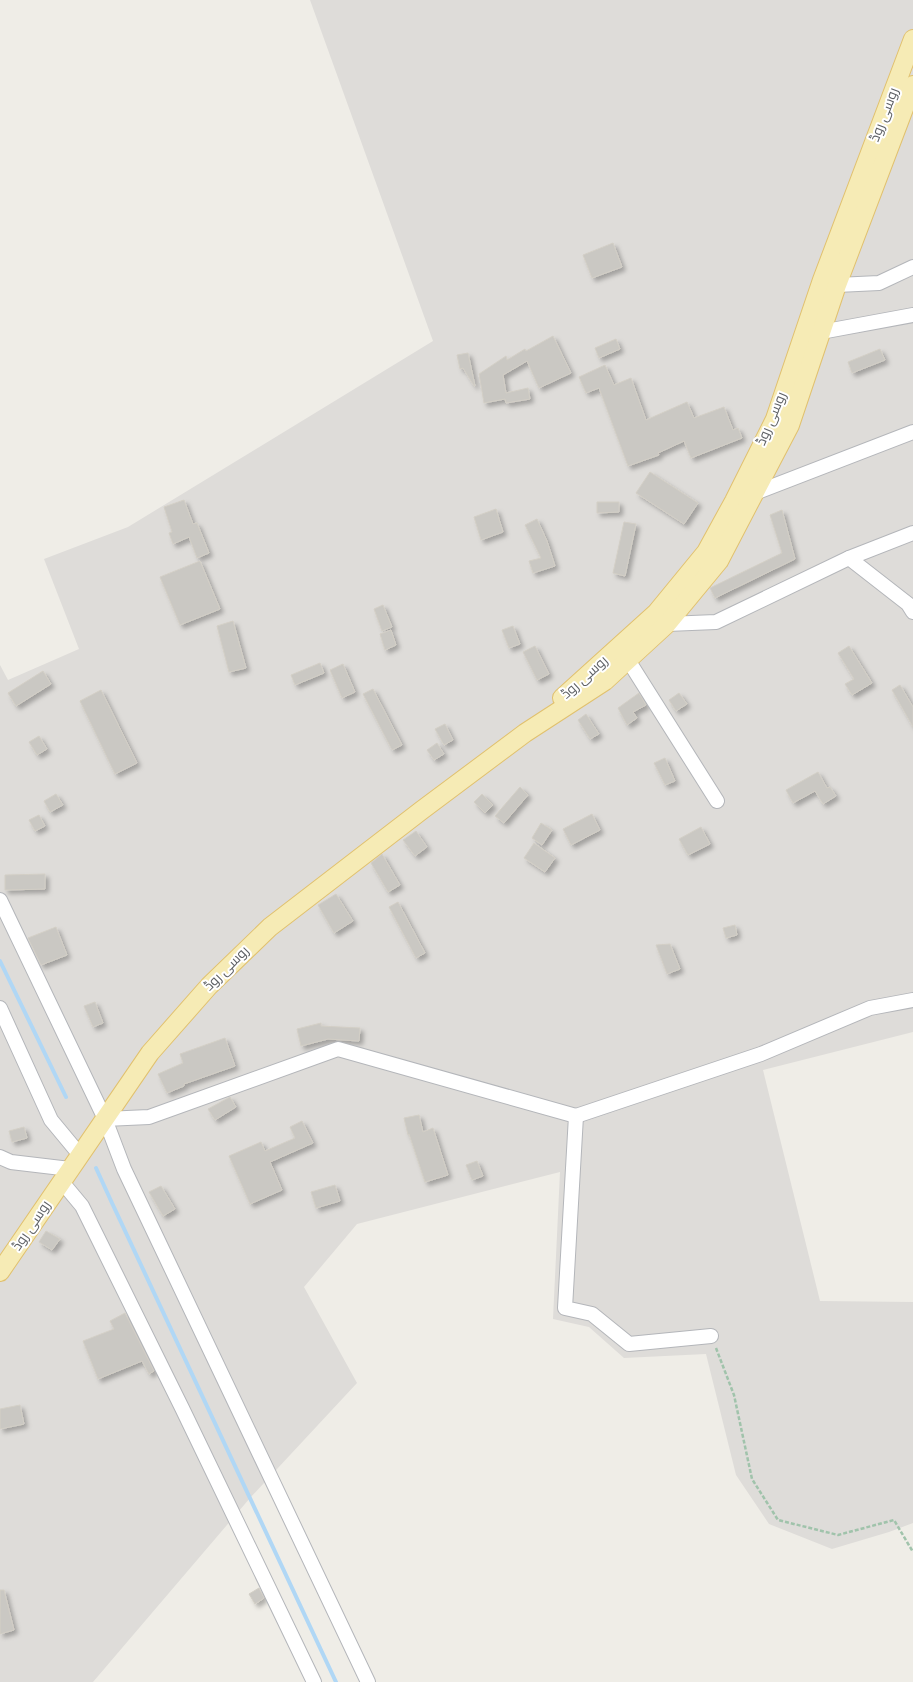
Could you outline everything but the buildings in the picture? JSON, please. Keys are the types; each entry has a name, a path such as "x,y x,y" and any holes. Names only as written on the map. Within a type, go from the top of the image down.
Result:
{"main road":[{"name":"روسی روڈ","path":"525,733 656,613 706,552 775,419 822,280 913,39"},
{"name":"روسی روڈ","path":"0,1272 150,1053 209,986 270,927 525,733 605,681 667,624 719,561 790,425 837,286 913,85"}],"street":[{"path":"837,286 879,283 913,267"},
{"path":"821,332 913,316"},
{"path":"755,493 913,432"},
{"path":"667,624 716,622 849,558 913,533"},
{"path":"849,558 908,604 913,612"},
{"path":"628,660 717,800"},
{"path":"0,900 105,1119 124,1169 368,1682"},
{"path":"105,1119 149,1117 338,1049 576,1116 761,1054 870,1008 913,1000"},
{"path":"0,1008 51,1120 71,1169 82,1206 182,1408 314,1682"},
{"path":"576,1116 565,1308 592,1314 629,1344 711,1336"},
{"path":"0,1147 6,1159 71,1169"}],"path":[{"path":"711,1336 734,1395 752,1479 778,1520 838,1535 894,1520 913,1552"}],"shaded area":[{"path":"310,0 913,0 913,1032 763,1070 820,1301 913,1302 913,1523 889,1532 832,1549 769,1524 736,1475 706,1354 624,1358 589,1327 553,1319 560,1172 357,1224 304,1287 357,1383 250,1498 93,1682 0,1682 0,665 8,680 79,649 44,559 128,527 433,341"}],"waterway":[{"path":"0,961 66,1097"},
{"path":"96,1168 336,1682"}]}
